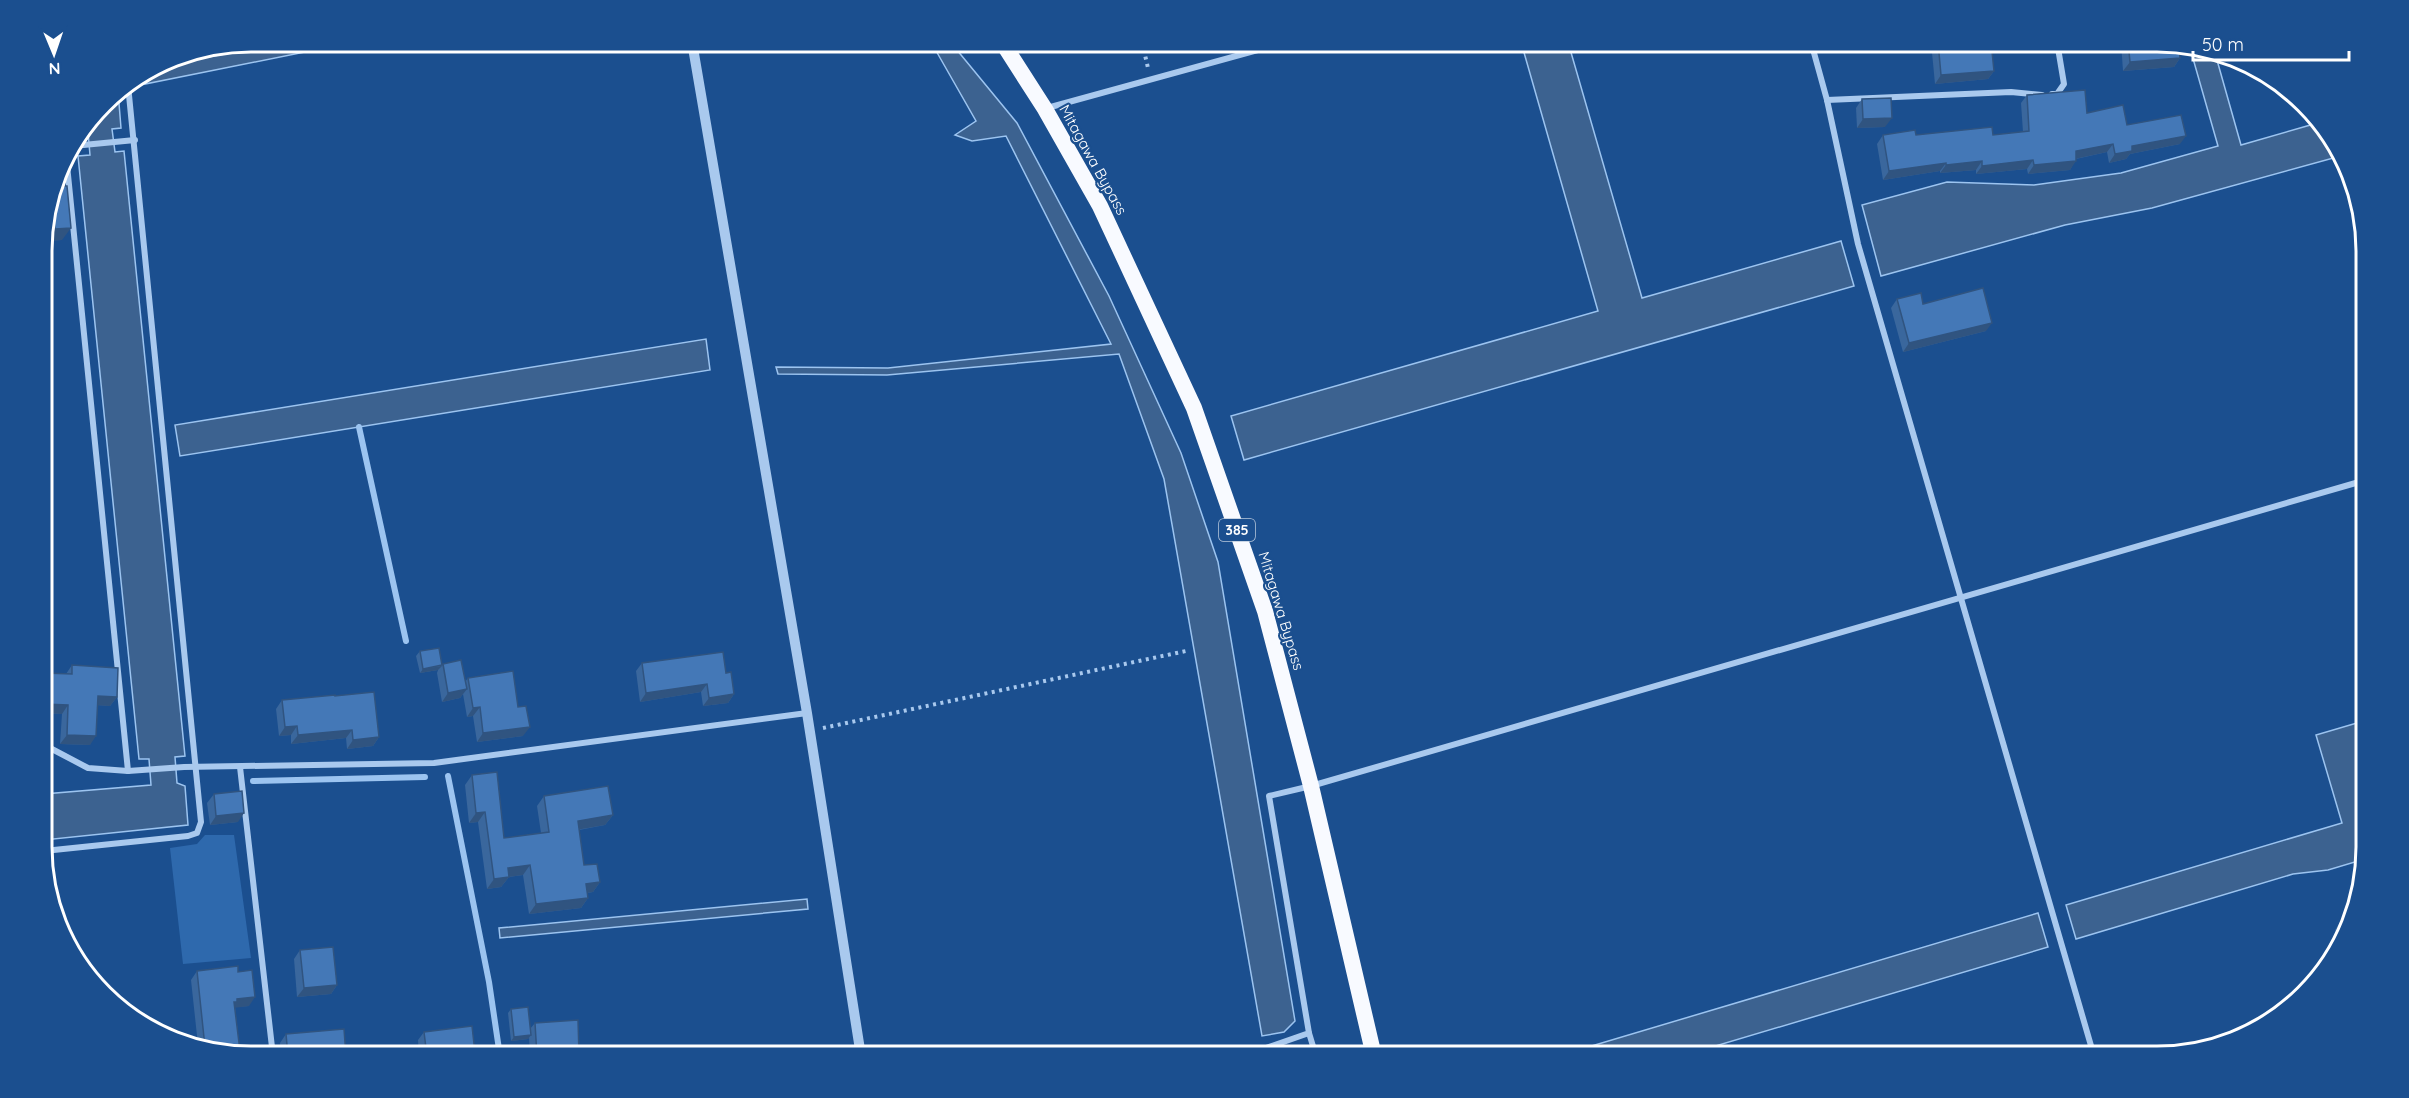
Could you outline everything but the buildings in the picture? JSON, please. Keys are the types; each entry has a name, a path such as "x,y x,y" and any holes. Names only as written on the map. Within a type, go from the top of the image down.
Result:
{"highway":[{"name":"Mitagawa Bypass","path":"1009,53 1045,109 1100,206 1194,408 1265,611 1311,786 1372,1045"}],"street":[{"path":"1045,109 1247,52"},
{"path":"1814,52 1827,100 1858,244 2091,1045"},
{"path":"1827,100 2011,92 2057,94 2064,84 2059,52"},
{"path":"694,53 807,713 859,1046"},
{"path":"52,850 188,836 197,833 201,822 129,95"},
{"path":"83,145 135,140"},
{"path":"68,175 128,771"},
{"path":"1313,1045 1269,796 1311,786 2356,483"},
{"path":"52,749 88,768 128,771 184,767 435,764 807,713"},
{"path":"240,767 272,1046"},
{"path":"1273,1045 1309,1033"}],"path":[{"path":"1144,53 1150,78"},
{"path":"809,731 1186,651"}],"shaded area":[{"path":"1524,52 1571,52 1642,298 1841,241 1854,286 1244,460 1231,416 1598,311"},
{"path":"238,53 300,53 145,84 175,68 208,57"},
{"path":"937,53 959,53 1017,123 1109,296 1181,453 1218,562 1295,1021 1284,1032 1262,1036 1164,479 1119,354 887,375 778,374 776,367 888,368 1111,344 1006,136 972,141 955,135 976,121"},
{"path":"2192,55 2218,62 2241,145 2311,125 2333,158 2152,208 2065,225 1881,276 1862,205 1947,182 2034,185 2121,173 2218,146"},
{"path":"119,103 121,128 112,129 115,152 124,151 185,756 175,757 177,783 185,786 188,825 52,839 52,793 151,785 149,759 139,759 78,156 90,155 88,138"},
{"path":"706,339 710,370 180,456 175,425"},
{"path":"2356,723 2355,862 2328,870 2293,874 2076,939 2066,905 2342,823 2316,735"},
{"path":"205,835 234,835 251,958 183,964 170,848 197,844"},
{"path":"807,899 808,909 500,938 499,928"},
{"path":"2038,913 2048,947 1718,1045 1594,1045"}],"waterway":[{"path":"359,427 406,641"},
{"path":"448,776 489,982 498,1046"},
{"path":"253,781 425,777"}]}
